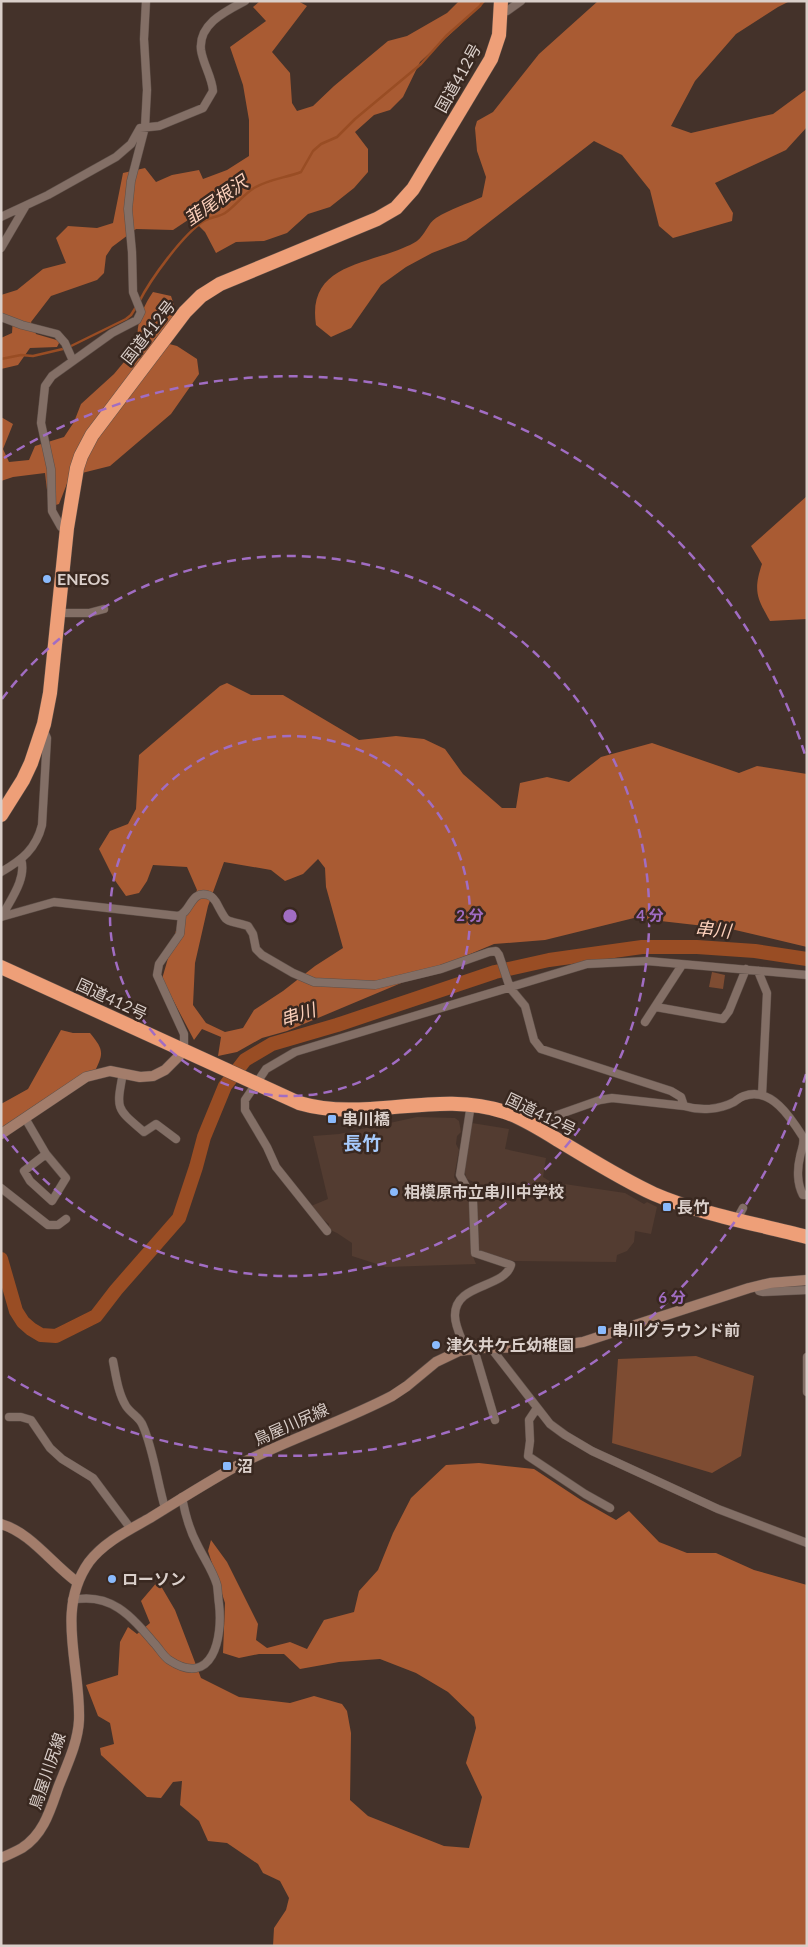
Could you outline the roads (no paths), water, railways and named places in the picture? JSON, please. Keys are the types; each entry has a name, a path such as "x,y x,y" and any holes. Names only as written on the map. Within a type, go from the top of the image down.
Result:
{"highway":[{"name":"国道412号","path":"1,815 23,780 43,729 50,693 67,528 77,468 92,435 184,312 200,296 220,284 377,219 396,208 413,190 491,59 499,36 501,7"},
{"name":"国道412号","path":"1,967 299,1103 331,1109 353,1110 449,1103 471,1104 505,1112 541,1130 619,1176 654,1194 684,1204 740,1213 807,1237"}],"main road":[{"path":"1,1134 86,1077 107,1071 140,1077 156,1075 166,1070 184,1051"},
{"name":"鳥屋川尻線","path":"1,1858 28,1844 43,1827 76,1736 79,1718 71,1622 72,1600 77,1582 95,1555 106,1545 182,1497 244,1462 392,1396 436,1362 450,1355 470,1349 549,1347 583,1342 757,1286 807,1280"},
{"path":"1,1524 19,1532 77,1582"}],"street":[{"path":"67,528 62,527 52,511 51,469 41,418 45,386 52,376 72,357 112,332 137,320 140,316 141,308 132,292 132,252 128,209 131,181 145,127 147,90 144,39 146,1"},
{"path":"1,217 116,157 131,144 140,128 159,126 202,108 213,91 201,50 204,35 209,24 245,1"},
{"path":"501,7 507,11 520,1"},
{"path":"1,248 27,205"},
{"path":"1,317 22,325 52,332 61,337 72,357"},
{"path":"59,614 104,609"},
{"path":"1,872 21,860 35,843 42,825 47,738 43,729"},
{"path":"2,916 22,875 24,868 21,860"},
{"path":"184,1051 184,1034 157,975 159,964 180,934 182,916 193,899 198,895 208,895 216,901 220,912 226,920 248,926 253,934 256,949 262,955 293,973 314,982 374,985 441,969 496,951 500,954 509,986 525,1006 534,1040 542,1049 672,1091 682,1097 684,1106"},
{"path":"2,916 54,902 182,916"},
{"path":"327,1231 276,1167 267,1147 244,1110 245,1100 253,1081 266,1069 295,1052 587,964 647,961 807,975"},
{"path":"645,1022 682,965"},
{"path":"656,1006 723,1019 729,1011 746,969"},
{"path":"758,972 767,993 762,1096"},
{"path":"123,1073 118,1098 119,1109 122,1113 144,1132 156,1124 176,1138"},
{"path":"541,1130 546,1119 600,1100 612,1098 684,1106 692,1109 713,1108 734,1102 745,1095 762,1096 774,1100 787,1113 803,1137 799,1182 803,1195 807,1195"},
{"path":"471,1104 460,1175 473,1200 475,1253 511,1265 510,1269 501,1277 468,1293 458,1302 454,1313 455,1322 470,1349 496,1420"},
{"path":"25,1118 46,1154 66,1178 52,1200 30,1181 24,1171 46,1154"},
{"path":"1,1188 48,1225 58,1225 66,1219"},
{"path":"757,1286 763,1292 807,1290"},
{"path":"492,1348 550,1424 592,1451 718,1509 807,1543"},
{"path":"807,1357 807,1392"},
{"path":"113,1361 123,1400 143,1425 165,1508"},
{"path":"537,1408 529,1420 530,1441 528,1456 610,1508"},
{"path":"9,1417 20,1417 30,1420 50,1448 93,1478 131,1529"},
{"path":"72,1600 101,1599 122,1610 134,1620 167,1659 180,1666 194,1669 205,1664 213,1656 218,1637 220,1613 216,1584 192,1534 182,1497"}],"waterway":[{"name":"韮尾根沢","path":"139,302 168,258 196,227 206,220 225,213 250,191 260,185 301,172 313,151 321,144 337,137 355,119 421,64 446,36 480,6 483,1"},
{"name":"韮尾根沢","path":"1,359 21,355 33,356 67,348 126,319 136,307"},
{"name":"串川","path":"1,1259 16,1311 23,1322 31,1329 41,1335 56,1336 96,1316 116,1290 179,1218 204,1137 225,1086 245,1060 272,1044 337,1025 495,972 549,960 642,947 697,947 755,951 807,959"}],"place":[{"name":"ENEOS","path":"47,579"},
{"name":"串川橋","path":"332,1119"},
{"name":"相模原市立串川中学校","path":"394,1192"},
{"name":"長竹","path":"667,1207"},
{"name":"串川グラウンド前","path":"602,1330"},
{"name":"津久井ケ丘幼稚園","path":"436,1345"},
{"name":"沼","path":"227,1466"},
{"name":"ローソン","path":"112,1579"}],"district":[{"name":"長竹","path":"362,1143"}]}
